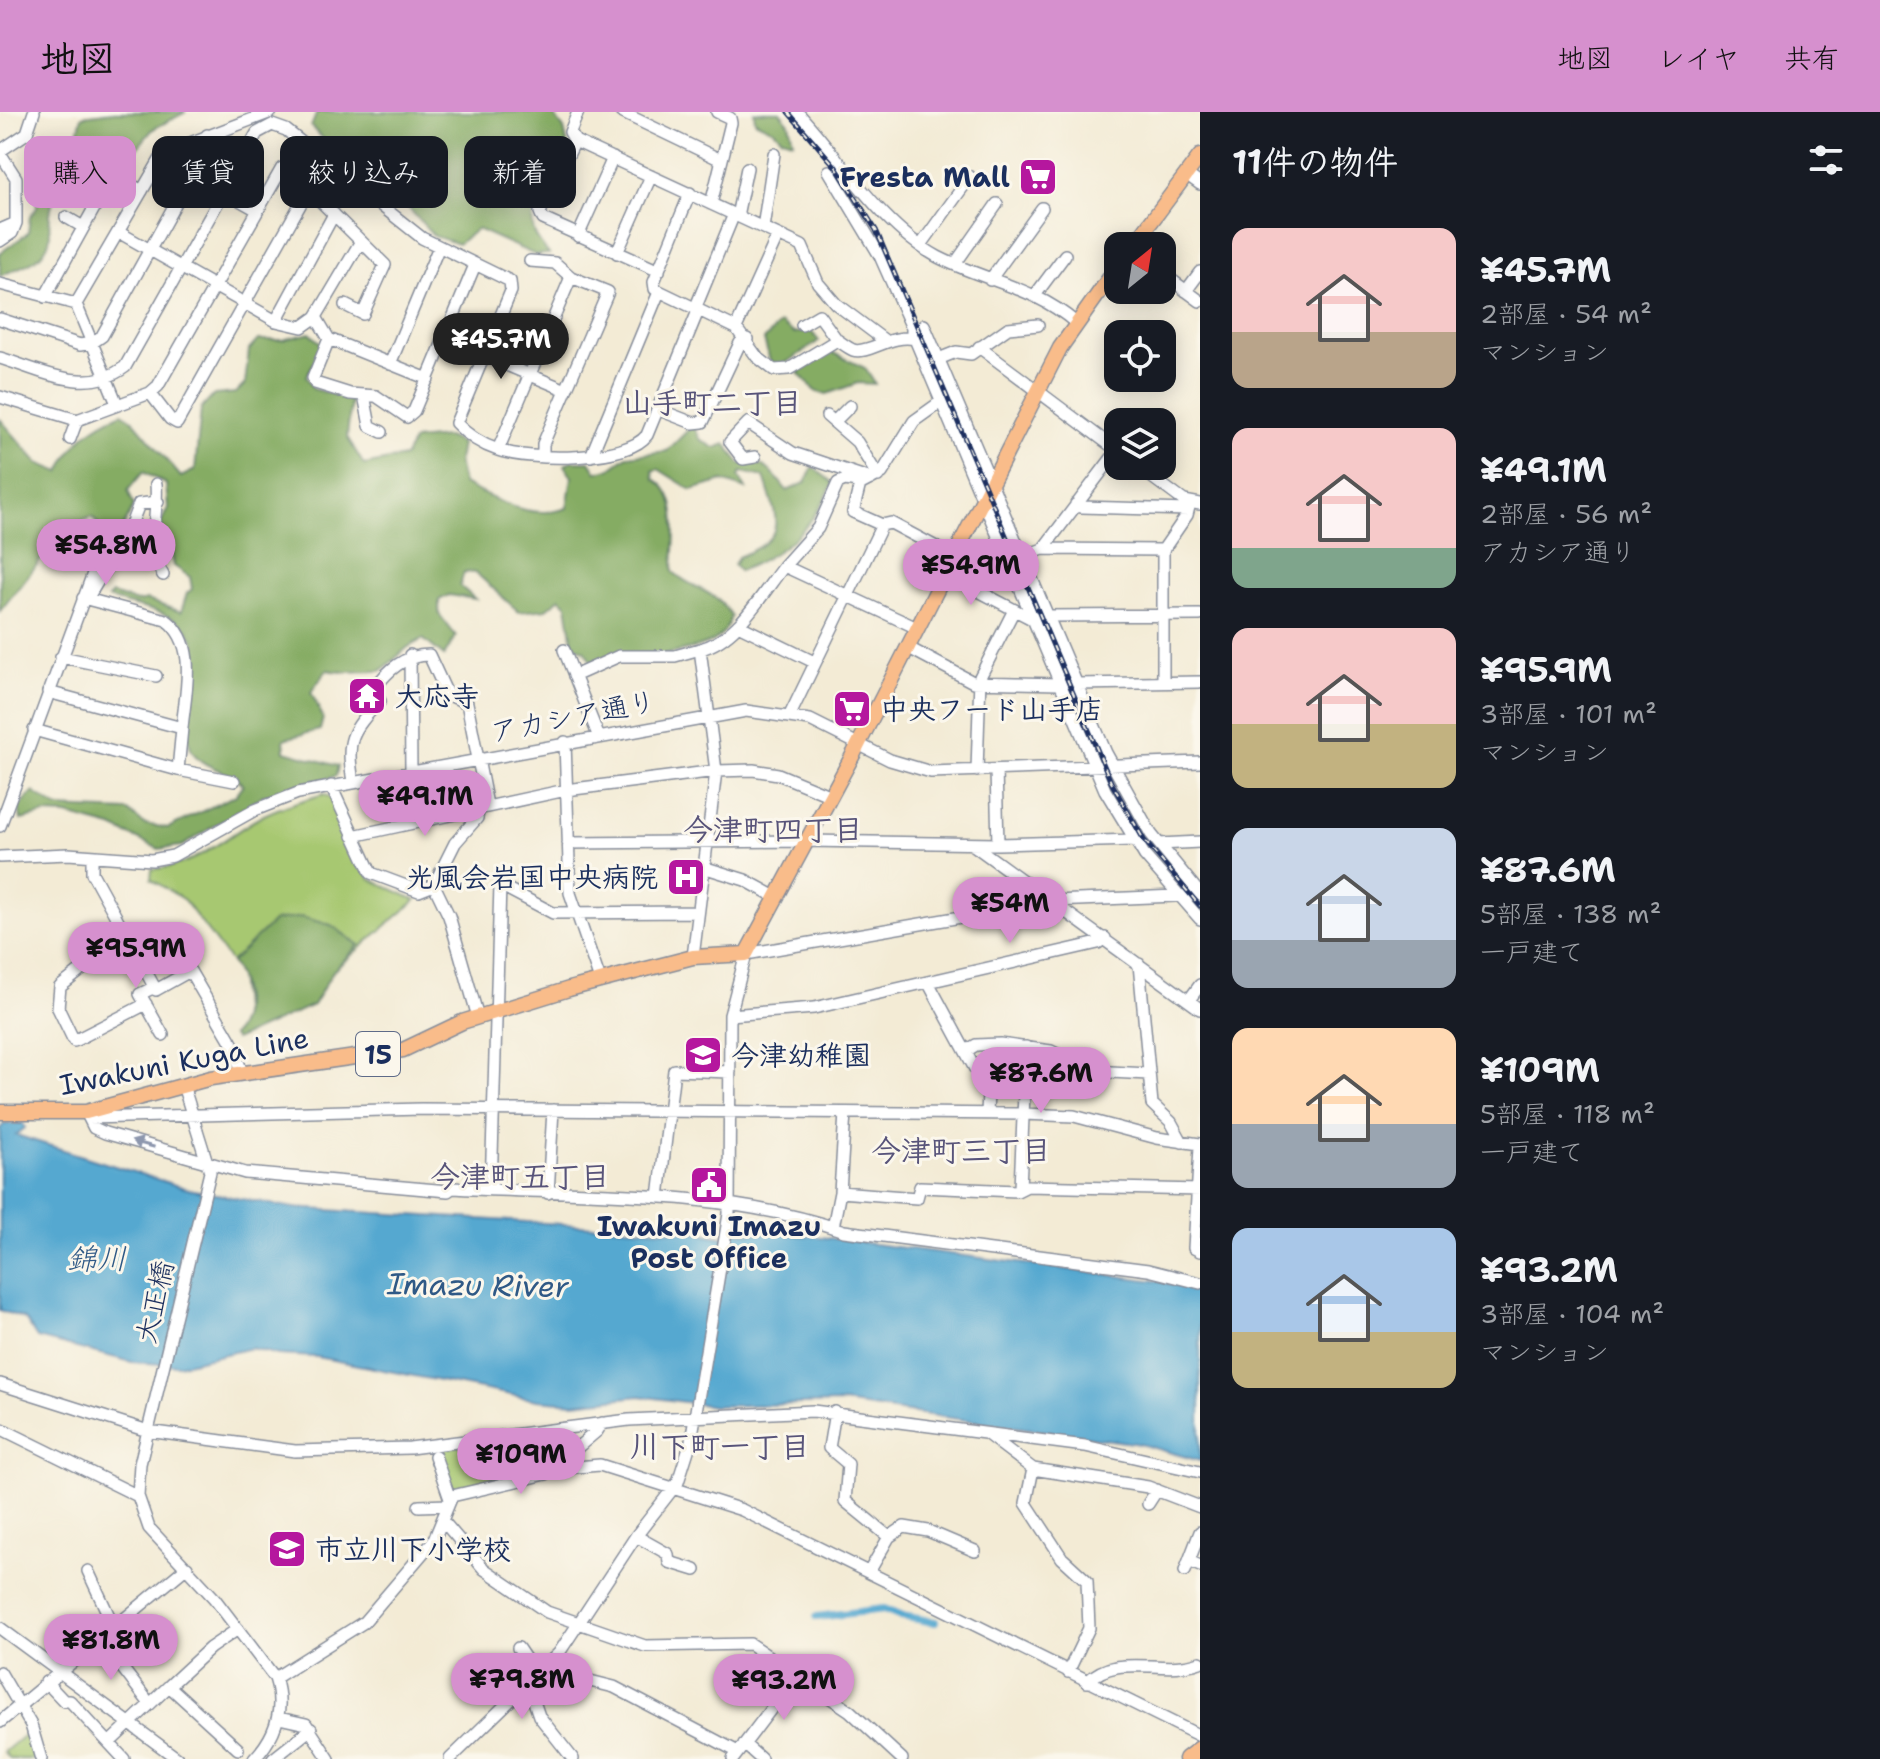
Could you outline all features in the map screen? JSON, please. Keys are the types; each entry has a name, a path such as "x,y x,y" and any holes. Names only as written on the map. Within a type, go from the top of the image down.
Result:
{"highway":[{"path":"1187,1759 1200,1749"}],"main road":[{"path":"1143,232 1200,156"},
{"path":"746,954 859,743 1038,391 1076,323 1104,285"},
{"name":"Iwakuni Kuga Line","path":"0,1112 87,1115 183,1085 242,1073 403,1050 478,1017 600,980 693,957 746,954"}],"street":[{"path":"0,241 12,233 16,223 16,178 0,152 27,133 34,112"},
{"path":"572,136 570,132 578,112"},
{"path":"621,112 721,160"},
{"path":"711,204 731,123 730,118 717,112"},
{"path":"797,112 862,189 921,245 990,280 1052,302 1076,323"},
{"path":"255,136 266,118"},
{"path":"76,304 164,153 207,135 266,118 286,130 438,249 506,277 512,285 456,423 498,450 591,456 632,449 647,435 736,215 747,168"},
{"path":"0,319 80,345 92,343 102,336 209,143 207,135"},
{"path":"576,141 807,251 818,283 843,312 884,340"},
{"path":"763,228 774,154"},
{"path":"578,236 613,158"},
{"path":"0,397 77,420 150,393 158,386 280,171"},
{"path":"829,171 880,256 1093,765 1134,840 1200,919"},
{"path":"1186,174 1200,184"},
{"path":"617,253 651,176"},
{"path":"921,245 970,177"},
{"path":"136,187 142,191"},
{"path":"690,193 654,282 659,292 736,328 762,362 780,372 837,340"},
{"path":"955,264 997,204"},
{"path":"45,297 94,208"},
{"path":"0,358 80,382 106,377 125,367 216,208"},
{"path":"253,208 257,210"},
{"path":"150,393 170,419 177,423 298,208"},
{"path":"328,208 385,265 363,314 345,305"},
{"path":"542,208 543,219 659,271"},
{"path":"990,280 1042,208"},
{"path":"276,321 334,214"},
{"path":"66,217 83,227"},
{"path":"0,230 16,223"},
{"path":"120,233 276,321 302,327 316,317 361,241"},
{"path":"736,328 778,235"},
{"path":"390,364 438,249"},
{"path":"1036,294 1065,255"},
{"path":"530,261 555,263 571,277 608,292 543,444 543,455"},
{"path":"329,339 313,378 315,383 333,390 380,398 407,417 414,411 475,265"},
{"path":"1186,291 1200,272"},
{"path":"498,450 571,277"},
{"path":"0,284 76,304"},
{"path":"1176,284 1200,301"},
{"path":"591,456 659,292"},
{"path":"76,304 117,404"},
{"path":"802,325 819,315 837,340 855,351 869,349 884,340 912,338"},
{"path":"316,317 329,339 428,379"},
{"path":"924,325 941,358 1112,764 1137,812 1200,894"},
{"path":"941,358 956,352 971,354 1008,328 1038,325"},
{"path":"657,409 693,423 703,422 740,343 747,339"},
{"path":"979,347 1104,440"},
{"path":"485,356 566,390"},
{"path":"364,395 370,426 382,432"},
{"path":"942,401 914,421 870,479 853,512 882,525 891,523 953,556"},
{"path":"850,406 830,419 857,442 870,479"},
{"path":"70,439 77,420"},
{"path":"755,457 743,459 730,442 748,423 793,453 870,479"},
{"path":"1043,549 1104,469"},
{"path":"574,676 619,656 675,656 719,642 738,625 818,528 838,483 870,479"},
{"path":"1157,480 1193,505"},
{"path":"156,484 158,502 153,540 155,563 163,575"},
{"path":"86,598 129,530 139,504 158,502"},
{"path":"1076,504 1081,507 1193,505"},
{"path":"1163,682 1163,550 1193,505"},
{"path":"790,715 882,525"},
{"path":"0,826 102,549 83,542"},
{"path":"1024,556 1043,549 1163,550"},
{"path":"784,566 849,593 917,628"},
{"path":"944,573 1032,619 1048,616 1200,615"},
{"path":"86,598 166,620 175,627 186,650 178,770"},
{"path":"977,771 979,683 1014,610"},
{"path":"738,625 814,662"},
{"path":"907,647 979,683 1058,684"},
{"path":"693,957 716,771 700,649"},
{"path":"564,650 598,735"},
{"path":"410,655 411,772"},
{"path":"331,786 353,836 376,877 419,891 434,885 455,843 477,818 483,806 467,703 447,694 429,655 410,655 383,677 373,690 380,701 359,723 348,750 353,782"},
{"path":"61,657 156,676"},
{"path":"1077,684 1200,682"},
{"path":"48,692 182,728"},
{"name":"アカシア通り","path":"0,857 49,854 152,860 173,856 277,800 331,786 708,715 746,711 790,715 834,729 912,769 931,772 1200,762"},
{"path":"34,730 178,770 234,781"},
{"path":"565,742 568,843 575,912 600,980"},
{"path":"353,836 566,790 716,771 753,770 778,774 831,796"},
{"path":"996,770 998,844"},
{"path":"568,843 707,840 998,844 1134,840"},
{"path":"1159,844 1200,842"},
{"path":"972,844 1200,1009"},
{"path":"92,856 92,873 156,990 190,971 232,1043 242,1073"},
{"path":"703,867 745,880 776,897"},
{"path":"434,885 449,916 478,1017"},
{"path":"491,1190 500,885 553,913 697,912"},
{"path":"450,1759 552,1661 636,1536 675,1488 684,1466 696,1413 727,1224 730,1015 746,954 1054,901 1200,894"},
{"path":"730,1015 793,1011 1098,943 1105,938"},
{"path":"131,943 113,945 60,987 58,1008 74,1041 146,1004"},
{"path":"1139,964 1152,1104 1171,1122 1182,1142"},
{"path":"928,982 988,1093 987,1113"},
{"path":"1189,1000 1200,985"},
{"path":"155,987 140,994 163,1035"},
{"path":"966,1051 985,1043 1026,1047 1051,1051 1092,1071 1148,1074"},
{"path":"1020,1188 1026,1047"},
{"path":"659,1197 674,1070 730,1072"},
{"path":"183,1085 210,1164"},
{"path":"1200,1251 1194,1248 1200,1145 1074,1116 494,1109 87,1115 94,1128 105,1133 245,1173 437,1191 491,1190 659,1197 729,1206 833,1227 1148,1270 1200,1283"},
{"path":"548,1193 553,1110"},
{"path":"833,1227 840,1192 845,1113"},
{"name":"大正橋","path":"138,1496 149,1429 210,1164"},
{"path":"840,1192 917,1198 920,1187 1017,1191 1020,1188 1199,1190"},
{"path":"0,1384 149,1429 268,1449 410,1448 696,1413 835,1412 1114,1451 1200,1472"},
{"path":"835,1412 829,1448 848,1464 845,1501 889,1537"},
{"path":"553,1469 597,1431 602,1423"},
{"path":"0,1428 138,1496 149,1528 187,1567 275,1678 280,1692 279,1718 271,1738 254,1759"},
{"path":"987,1434 1033,1469 1157,1490 1200,1507"},
{"path":"275,1678 364,1622 434,1540 449,1502 435,1456"},
{"path":"419,1506 449,1502 473,1489 553,1469 600,1465 742,1510 1200,1736"},
{"path":"1033,1469 1026,1503 1062,1558 1087,1581 1089,1628 1068,1672"},
{"path":"1148,1504 1157,1490"},
{"path":"443,1521 484,1569 547,1612 645,1646 750,1644 850,1711 902,1759"},
{"path":"869,1572 889,1537 910,1527 975,1551"},
{"path":"1191,1566 1200,1532"},
{"path":"636,1536 668,1554 669,1562 695,1570"},
{"path":"0,1722 187,1567"},
{"path":"88,1571 114,1627"},
{"path":"0,1628 178,1759"},
{"path":"109,1743 210,1648 238,1629"},
{"path":"100,1639 150,1704"},
{"path":"518,1648 532,1680 539,1716 573,1759"},
{"path":"552,1661 590,1681 614,1687 738,1752 761,1759"},
{"path":"1087,1682 1128,1664 1176,1669 1200,1662"},
{"path":"0,1672 31,1725 41,1759"},
{"path":"738,1752 796,1676"},
{"path":"46,1682 64,1701 70,1701 124,1759"},
{"path":"169,1686 238,1749"},
{"path":"279,1718 299,1720 311,1729 329,1759"},
{"path":"273,1759 311,1729"}],"green space":[{"path":"115,112 186,112 153,129 136,150 136,136 78,136 82,116"},
{"path":"317,112 556,112 555,117 566,136 464,136 464,208 534,208 534,233 549,254 535,255 477,229 458,244 434,236 408,208 448,208 448,136 320,136 311,127"},
{"path":"754,112 780,112 789,123 793,141 782,138 774,130 755,121"},
{"path":"37,208 51,208 47,246 30,263 0,276 0,253 28,233 30,216"},
{"path":"780,323 794,333 811,331 819,341 781,366 770,361 764,340"},
{"path":"310,333 324,346 306,376 313,389 351,399 347,437 364,465 404,457 414,440 447,437 461,443 458,462 463,484 514,507 554,511 567,508 572,477 565,465 571,461 590,461 597,472 609,469 627,456 667,451 693,425 700,439 715,448 726,444 740,464 756,464 768,469 787,491 805,483 813,467 833,483 816,513 795,537 770,556 739,571 734,565 738,557 765,542 775,526 773,506 764,477 742,472 739,476 746,489 723,481 692,490 658,469 653,471 654,479 670,496 673,508 673,572 718,600 731,616 723,632 709,643 650,657 591,661 585,651 573,644 567,605 560,598 546,609 519,612 476,573 464,572 460,586 475,599 449,595 439,600 439,614 456,636 444,656 423,639 408,647 381,671 327,670 311,692 323,718 320,730 284,739 285,751 338,766 336,776 262,796 182,846 159,849 112,827 67,815 46,814 21,820 19,807 33,792 58,808 128,811 144,824 168,828 236,795 243,785 200,760 190,746 189,714 197,660 195,644 188,630 166,615 108,598 112,594 137,602 147,600 181,612 187,593 192,589 190,577 174,566 168,536 160,525 168,508 166,484 143,472 128,490 134,506 111,550 88,538 99,525 92,517 67,527 0,611 0,419 38,463 60,472 77,443 101,423 122,413 133,420 181,477 195,470 201,409 214,395 236,393 245,384 249,350 258,340 282,340"},
{"path":"829,351 865,368 875,384 858,383 827,394 817,392 798,373"},
{"path":"324,794 331,798 370,879 416,900 333,971 313,1005 232,1036 243,1023 239,973 184,900 151,879 152,869 183,863 264,815"},
{"path":"302,917 331,925 359,945 333,971 313,1005 235,1040 232,1036 241,1019 243,1000 231,962 274,921"},
{"path":"489,1441 498,1479 450,1493 437,1449"},
{"path":"28,1732 36,1759 10,1759 4,1752"}],"water":[{"name":"錦川","path":"23,1123 25,1128 16,1135 188,1189 292,1208 696,1232 731,1239 735,1232 813,1236 1157,1281 1200,1290 1200,1461 1140,1444 842,1403 714,1406 640,1396 574,1403 537,1400 317,1357 278,1355 251,1348 178,1365 132,1362 37,1338 25,1319 0,1310 0,1129 4,1124"}],"waterway":[{"path":"817,1617 884,1609 901,1616 935,1622"}],"railway":[{"path":"788,112 836,167 876,230 1111,782 1144,840 1200,906"}],"place":[{"name":"Fresta Mall","path":"1038,177"},
{"name":"大応寺","path":"367,696"},
{"name":"中央フード山手店","path":"852,709"},
{"name":"光風会岩国中央病院","path":"686,877"},
{"name":"今津幼稚園","path":"703,1055"},
{"name":"Iwakuni Imazu Post Office","path":"709,1185"},
{"name":"市立川下小学校","path":"287,1549"}],"district":[{"name":"山手町二丁目","path":"712,402"},
{"name":"今津町四丁目","path":"773,829"},
{"name":"今津町三丁目","path":"961,1150"},
{"name":"今津町五丁目","path":"520,1176"},
{"name":"川下町一丁目","path":"720,1446"}],"water label":[{"name":"Imazu River","path":"478,1285"}]}
